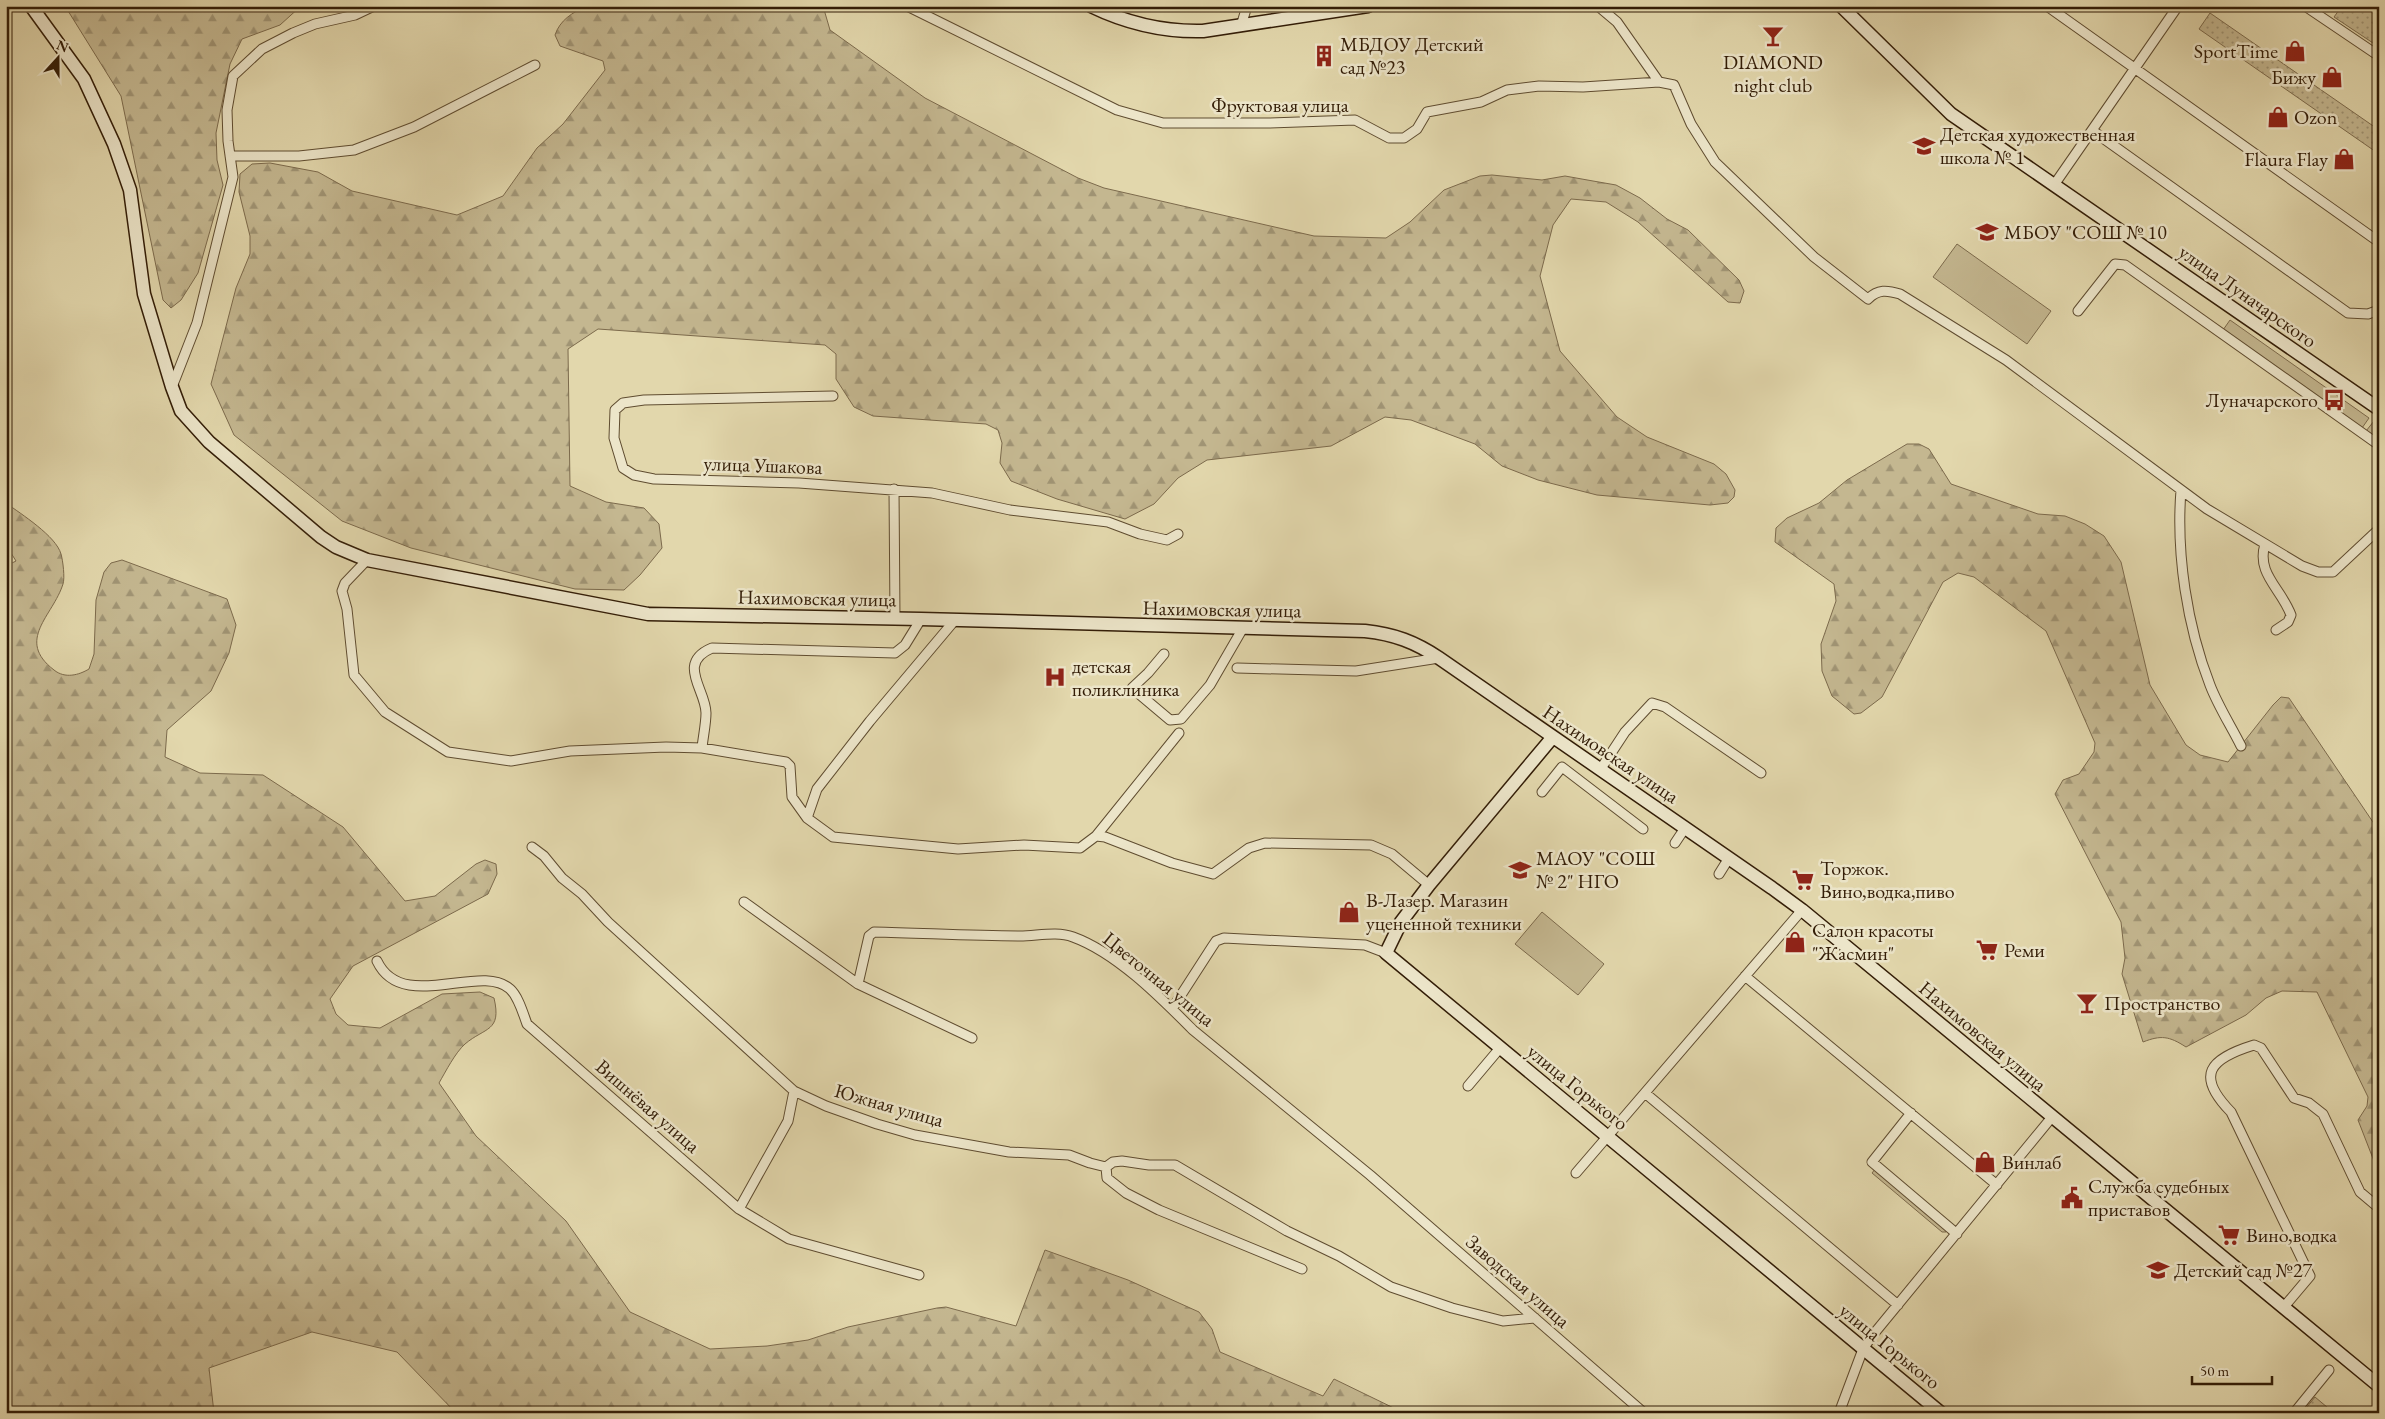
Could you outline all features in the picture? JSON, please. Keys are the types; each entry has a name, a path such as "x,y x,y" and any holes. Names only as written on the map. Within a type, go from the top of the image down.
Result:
{"main road":[{"name":"Нахимовская улица","path":"31,6 84,79 114,144 130,190 144,294 181,411 210,442 321,537 350,554 367,560 648,614 921,618 1243,628 1382,633 1409,640 1439,658 1802,910 2379,1386"},
{"path":"1091,6 1133,22 1175,32 1203,31 1241,26 1338,8 1368,6"},
{"name":"улица Луначарского","path":"1841,6 1945,109 2377,405"},
{"path":"1386,953 1401,922 1429,885 1552,738"},
{"name":"улица Горького","path":"1386,953 1941,1413"}],"street":[{"path":"172,387 197,323 207,289 215,246 233,177 227,110 233,76 262,49 293,33 314,24 355,15 374,6"},
{"name":"Фруктовая улица","path":"907,6 1117,110 1163,123 1269,123 1355,120 1389,138 1404,138 1417,129 1427,112 1481,102 1506,90 1539,86 1583,87 1659,82"},
{"path":"1241,26 1247,6"},
{"path":"1598,6 1617,22 1659,82 1674,85 1692,124 1715,162 1814,257 1868,299 1881,290 1900,294 2006,360 2106,432 2181,490 2302,566 2318,572 2333,572 2379,529"},
{"path":"2047,6 2379,242"},
{"path":"2054,185 2178,6"},
{"path":"2305,6 2379,56"},
{"path":"230,156 299,156 354,150 414,127 535,65"},
{"path":"2093,131 2348,313 2368,314 2379,310"},
{"path":"2078,311 2115,264 2126,266 2379,445"},
{"name":"улица Ушакова","path":"833,396 644,400 623,403 615,410 614,438 623,468 634,475 654,479 799,483 894,489 932,493 1010,510 1108,522 1140,534 1167,540 1178,534"},
{"path":"894,489 895,618"},
{"path":"2181,490 2183,573 2190,618 2210,685 2241,746"},
{"path":"2266,544 2262,554 2264,570 2286,600 2291,615 2288,622 2276,630"},
{"path":"367,560 345,582 342,591 347,609 354,675 385,712 448,752 511,761 570,751 666,747 702,748 786,762 790,766 792,797 807,818 833,837 958,849 1024,845 1080,848 1096,836 1179,733"},
{"path":"702,748 707,711 696,680 694,668 698,658 704,651 712,648 895,652 911,636 921,618"},
{"path":"807,818 817,789 870,721 955,620"},
{"path":"1164,654 1132,688 1170,720 1181,719 1210,685 1243,628"},
{"path":"1238,668 1356,671 1439,658"},
{"path":"1600,770 1625,732 1652,703 1665,707 1761,773"},
{"path":"1542,792 1562,767 1643,829"},
{"path":"1675,843 1685,828"},
{"path":"1096,836 1106,837 1172,863 1213,874 1249,848 1265,843 1371,846 1392,854 1429,885"},
{"name":"Южная улица","path":"532,847 544,856 562,878 582,894 608,922 745,1044 772,1073 794,1091 835,1109 915,1135 1009,1152 1069,1155 1090,1164 1106,1167"},
{"path":"1719,874 1729,858"},
{"path":"744,902 858,984 972,1038"},
{"path":"1576,1173 1802,910"},
{"name":"Цветочная улица","path":"858,984 869,936 874,932 1019,936 1057,934 1071,936 1090,944 1112,958 1172,1009 1193,1030 1370,1175"},
{"name":"улица Горького","path":"1172,1009 1212,946 1216,941 1224,938 1365,945 1386,953"},
{"name":"Вишнёвая улица","path":"377,961 382,972 395,982 417,985 483,981 500,984 511,989 527,1024 739,1209 789,1239 919,1275"},
{"path":"1744,976 1997,1185"},
{"path":"2283,1308 2310,1276 2231,1112 2220,1101 2210,1081 2212,1070 2218,1059 2254,1045 2261,1048 2294,1098 2309,1103 2322,1114 2360,1192 2379,1208"},
{"path":"1468,1086 1500,1048"},
{"path":"739,1209 788,1121 794,1091"},
{"path":"1645,1093 1898,1305"},
{"path":"1911,1113 1872,1162 1957,1234"},
{"path":"1839,1413 1863,1349 2052,1117"},
{"path":"1302,1270 1159,1210 1134,1197 1108,1178 1106,1167 1113,1162 1122,1161 1149,1165 1174,1165 1287,1231 1339,1256 1391,1287 1452,1308 1503,1321 1535,1318"},
{"name":"Заводская улица","path":"1370,1175 1644,1413"},
{"path":"2294,1413 2329,1370"}],"green space":[{"path":"65,6 301,6 280,25 242,39 230,64 216,133 217,160 223,185 198,273 181,300 171,308 163,300 121,96"},
{"path":"586,6 823,6 830,30 925,98 1078,178 1104,188 1314,236 1386,238 1410,222 1444,190 1480,176 1492,175 1542,180 1565,176 1616,185 1640,198 1667,219 1688,230 1739,280 1744,291 1740,303 1728,302 1638,222 1606,202 1571,199 1553,225 1540,276 1560,351 1617,417 1647,437 1714,464 1726,474 1735,490 1734,497 1728,503 1710,505 1597,495 1538,480 1502,466 1475,444 1411,420 1385,417 1331,446 1207,460 1178,478 1154,504 1125,519 1057,499 1011,481 1000,463 1002,443 998,430 986,424 873,416 854,407 836,379 836,354 825,345 598,329 568,349 570,486 606,502 644,508 659,524 662,548 640,575 624,590 575,589 411,548 342,521 234,435 211,384 236,288 250,254 250,236 239,192 240,174 252,164 270,163 318,172 352,191 457,215 503,196 537,148 563,124 605,70 603,61 560,46 555,35 560,25 567,18"},
{"path":"2342,6 2379,7 2379,47 2334,17"},
{"path":"2210,13 2379,130 2379,154 2199,29"},
{"path":"1957,244 2051,311 2027,344 1933,277"},
{"path":"2230,320 2369,418 2362,428 2223,330"},
{"path":"2374,421 2379,425 2379,440 2366,431"},
{"path":"1907,444 1919,444 1929,449 1951,484 2038,514 2065,516 2085,524 2104,536 2121,562 2150,685 2186,745 2200,755 2228,762 2273,705 2281,697 2289,698 2379,831 2379,1174 2358,1120 2367,1106 2368,1097 2317,992 2282,991 2266,998 2246,1015 2186,1047 2165,1038 2155,1038 2143,1042 2122,974 2125,958 2121,922 2055,794 2063,780 2079,774 2094,752 2095,743 2046,631 1974,577 1958,573 1943,582 1882,697 1861,713 1854,714 1832,696 1822,671 1821,644 1836,601 1834,584 1775,542 1776,528 1787,518 1819,503 1847,480"},
{"path":"6,503 45,533 58,547 61,554 64,569 63,584 45,617 37,638 38,648 43,659 58,673 72,675 89,669 94,654 96,600 104,572 111,563 122,560 227,599 236,625 229,653 211,691 167,730 165,757 200,773 263,775 343,827 405,901 435,896 476,864 485,860 496,864 497,874 488,894 353,966 330,999 336,1014 348,1025 380,1028 442,994 480,992 494,998 496,1017 494,1023 461,1048 439,1083 476,1136 566,1221 630,1312 710,1349 767,1346 808,1340 848,1327 946,1307 1016,1326 1045,1250 1128,1280 1199,1312 1212,1329 1220,1352 1323,1396 1334,1379 1404,1413 456,1413 397,1352 312,1332 209,1368 214,1413 6,1413 6,566 16,561 6,545"},
{"path":"1542,912 1604,964 1578,995 1515,944"},
{"path":"1876,1168 1947,1229 1946,1232 1942,1232 1872,1173"},
{"path":"2315,1397 2334,1413 2302,1413"}],"place":[{"name":"DIAMOND night club","path":"1773,36"},
{"name":"SportTime","path":"2295,51"},
{"name":"МБДОУ Детский сад №23","path":"1324,56"},
{"name":"Бижу","path":"2332,77"},
{"name":"Ozon","path":"2278,117"},
{"name":"Детская художественная школа № 1","path":"1924,146"},
{"name":"Flaura Flay","path":"2344,159"},
{"name":"МБОУ \"СОШ № 10","path":"1987,232"},
{"name":"Луначарского","path":"2334,400"},
{"name":"детская поликлиника","path":"1055,677"},
{"name":"МАОУ \"СОШ № 2\" НГО","path":"1520,870"},
{"name":"Торжок. Вино,водка,пиво","path":"1803,880"},
{"name":"В-Лазер. Магазин уцененной техники","path":"1349,912"},
{"name":"Салон красоты \"Жасмин\"","path":"1795,942"},
{"name":"Реми","path":"1987,950"},
{"name":"Пространство","path":"2087,1003"},
{"name":"Винлаб","path":"1985,1162"},
{"name":"Служба судебных приставов","path":"2072,1198"},
{"name":"Вино,водка","path":"2229,1235"},
{"name":"Детский сад №27","path":"2158,1270"}]}
